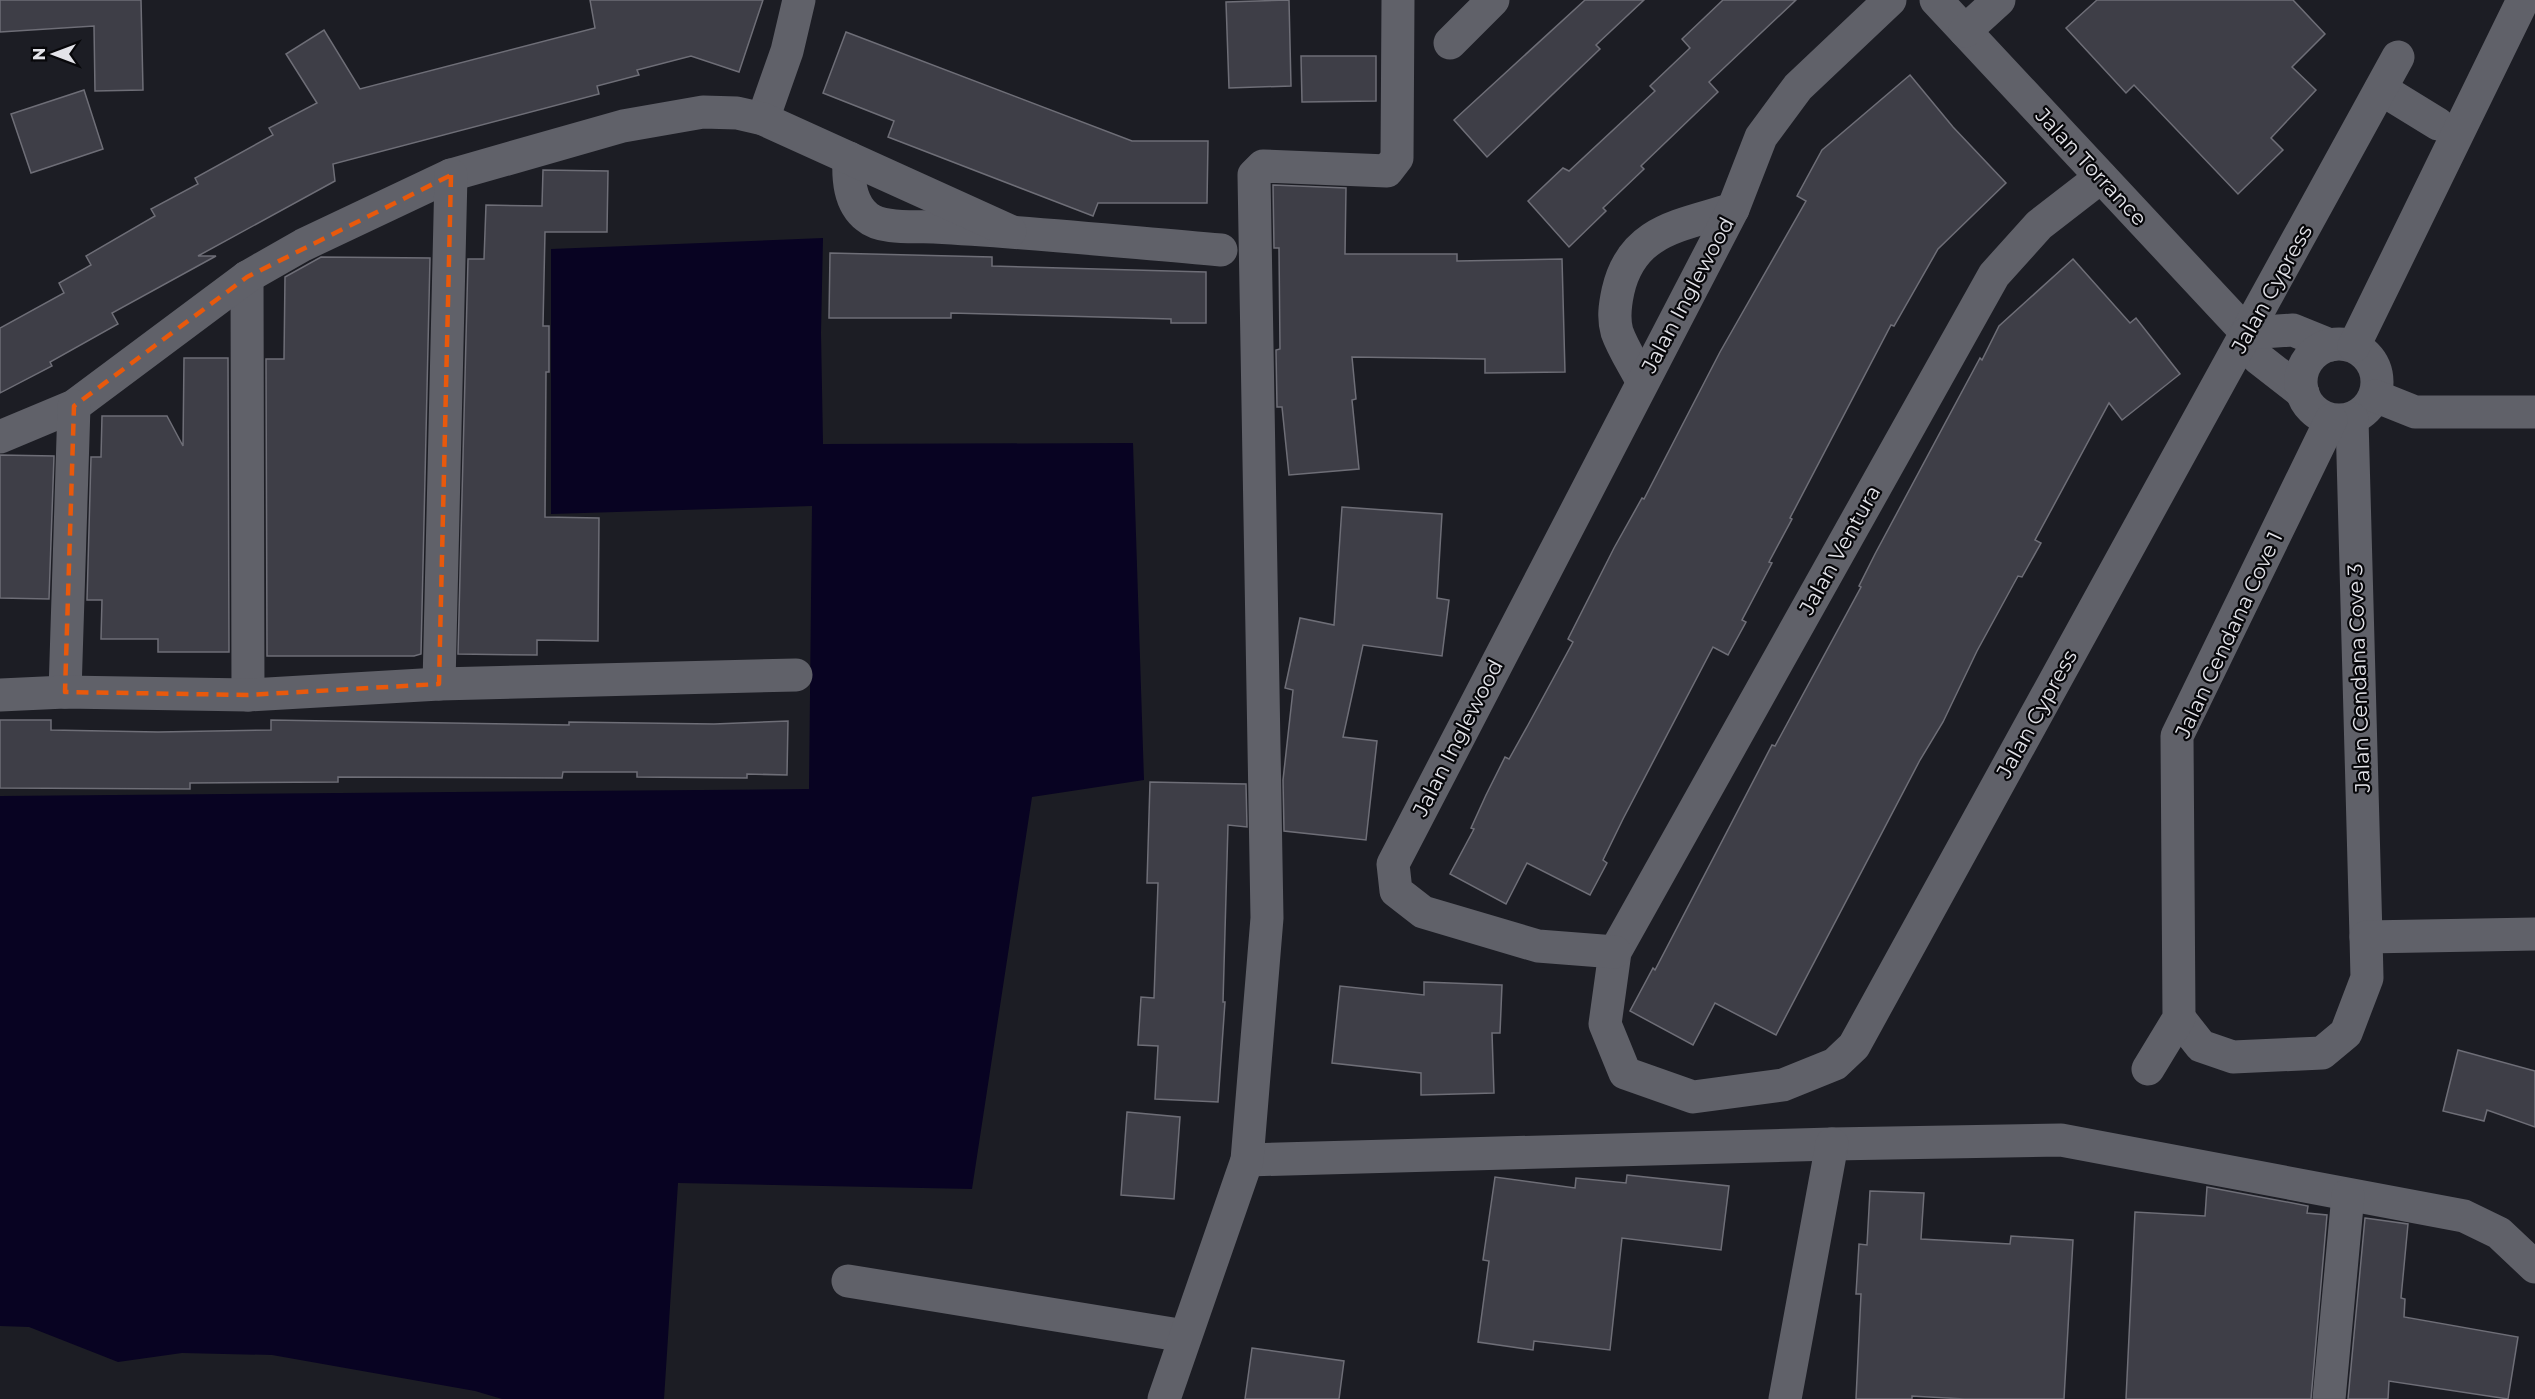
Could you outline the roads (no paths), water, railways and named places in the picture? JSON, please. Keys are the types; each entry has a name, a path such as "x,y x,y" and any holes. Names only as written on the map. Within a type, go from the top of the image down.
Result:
{"street":[{"path":"763,119 787,51 799,0"},
{"path":"1164,1399 1247,1160 1267,918 1254,175 1263,166 1387,171 1394,164 1397,158 1398,0"},
{"path":"1450,43 1493,0"},
{"name":"Jalan Inglewood","path":"1615,952 1538,946 1423,912 1396,891 1393,864 1733,209 1761,136 1798,87 1890,0"},
{"name":"Jalan Torrance","path":"1936,0 2247,333 2258,358 2303,393"},
{"path":"1965,31 1999,0"},
{"path":"2342,345 2523,0"},
{"name":"Jalan Cypress","path":"1615,952 1605,1024 1625,1073 1693,1097 1783,1085 1835,1064 1854,1046 2398,57"},
{"path":"2381,89 2438,124"},
{"path":"0,437 74,406 247,277 303,245 451,175 623,126 703,112 736,113 763,119 1010,231"},
{"path":"849,158 848,180 855,202 867,218 888,225 1010,231 1221,250"},
{"path":"439,684 451,175"},
{"name":"Jalan Ventura","path":"1615,952 1994,275 2039,225 2101,177"},
{"name":"Jalan Inglewood","path":"1642,381 1617,331 1614,309 1623,269 1638,247 1657,234 1733,209"},
{"path":"247,277 248,694"},
{"path":"2247,333 2293,330 2342,345 2364,352 2377,372 2375,396 2370,406 2341,420 2313,411 2303,393 2301,381 2303,369 2318,350 2342,345"},
{"path":"2375,396 2415,412 2535,412"},
{"path":"65,692 74,406"},
{"name":"Jalan Cendana Cove 3","path":"2179,1018 2201,1046 2233,1057 2322,1053 2346,1033 2367,978 2367,938 2341,420"},
{"name":"Jalan Cendana Cove 1","path":"2179,1018 2177,736 2341,420"},
{"path":"0,695 65,692 248,694 439,684 796,675"},
{"path":"2367,938 2535,934"},
{"path":"2148,1070 2179,1018"},
{"path":"1247,1160 2061,1140 2464,1216 2499,1233 2535,1267"},
{"path":"1785,1399 1832,1144"},
{"path":"2330,1399 2348,1195"},
{"path":"848,1281 1185,1335"}]}
